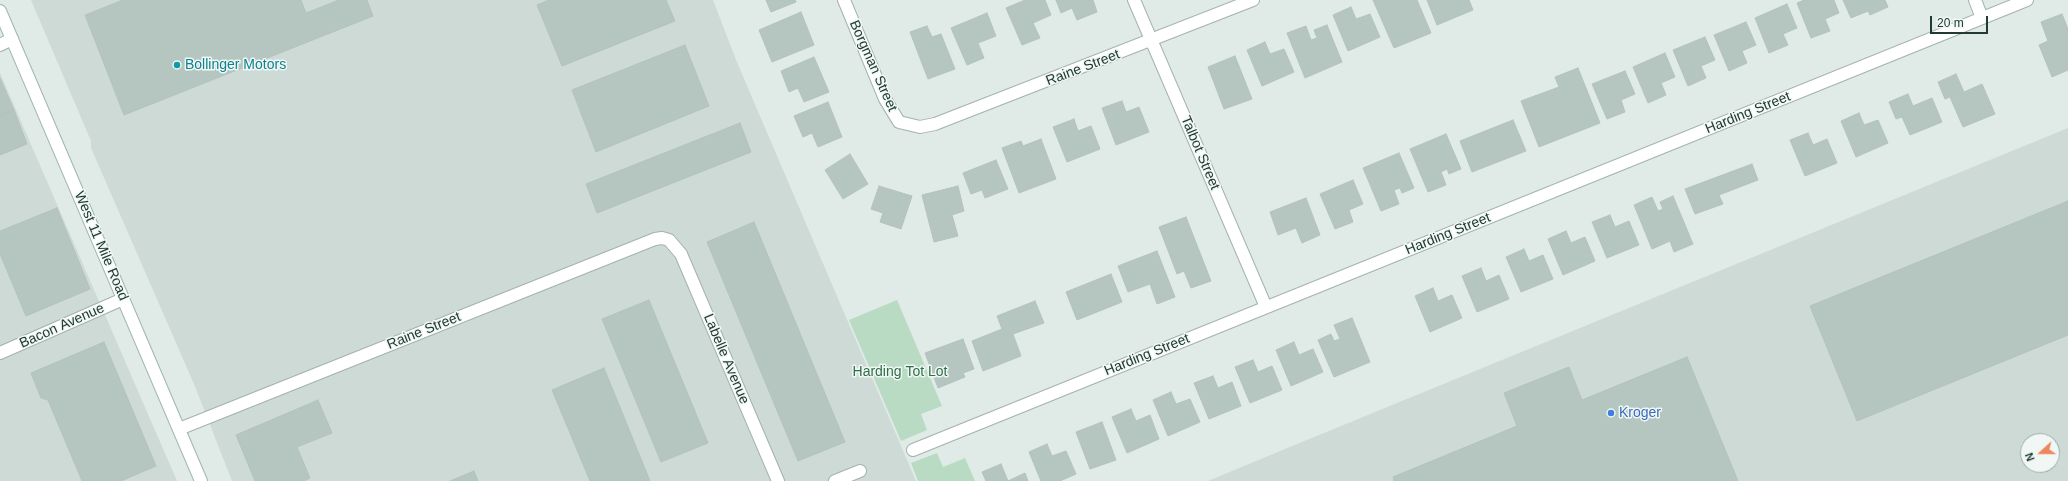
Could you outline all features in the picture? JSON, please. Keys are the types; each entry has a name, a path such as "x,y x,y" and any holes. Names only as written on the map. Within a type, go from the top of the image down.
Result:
{"street":[{"name":"Borgman Street","path":"844,0 885,99 899,122 910,124"},
{"name":"Talbot Street","path":"1134,0 1266,307"},
{"name":"Raine Street","path":"910,124 920,127 935,124 1152,41 1253,0"},
{"path":"1975,0 1982,18"},
{"name":"Harding Street","path":"913,450 2027,0"},
{"name":"West 11 Mile Road","path":"0,12 201,481"},
{"path":"0,45 12,39"},
{"name":"Raine Street","path":"179,429 655,239 662,238 669,240"},
{"name":"Labelle Avenue","path":"669,240 681,254 778,481"},
{"name":"Bacon Avenue","path":"0,353 123,299"},
{"path":"835,481 860,471"}],"shaded area":[{"path":"31,0 713,0 736,60 916,481 232,481 194,384 91,148 91,141"},
{"path":"0,73 177,481 0,481"},
{"path":"2068,128 2068,481 1208,481 1302,442"}],"green space":[{"name":"Harding Tot Lot","path":"897,300 942,406 921,414 927,430 901,441 849,320"},
{"path":"937,453 943,467 965,458 975,481 918,481 911,463"}],"building":[{"name":"Bollinger Motors","path":"123,0 301,0 306,13 339,0 367,0 373,16 124,115 85,15"},
{"path":"549,0 666,0 675,21 562,66 537,5"},
{"path":"766,0 795,0 796,2 771,12"},
{"path":"1025,0 1045,0 1051,15 1033,23 1040,38 1022,45 1006,8"},
{"path":"1056,0 1093,0 1097,12 1077,20 1072,8 1061,13"},
{"path":"1373,0 1417,0 1431,33 1394,48"},
{"path":"1427,0 1469,0 1473,10 1437,25"},
{"path":"1804,0 1834,0 1839,13 1825,19 1830,31 1811,38 1797,3"},
{"path":"1843,0 1885,0 1888,7 1870,15 1868,11 1851,18"},
{"path":"1787,4 1797,28 1783,34 1788,45 1769,53 1755,18"},
{"path":"1351,7 1356,19 1370,14 1380,37 1348,51 1333,15"},
{"path":"801,12 814,45 772,62 759,30"},
{"path":"987,13 996,36 978,43 984,58 967,65 951,28"},
{"path":"2062,14 2068,29 2068,70 2052,77 2039,45 2048,41 2041,22"},
{"path":"1746,22 1756,45 1742,51 1747,63 1729,71 1714,35"},
{"path":"1327,25 1342,62 1305,78 1287,33 1306,26 1311,40 1317,38 1314,30"},
{"path":"927,26 932,37 941,34 955,69 928,79 910,32"},
{"path":"1705,37 1715,60 1701,66 1706,78 1688,86 1673,50"},
{"path":"1265,42 1270,54 1284,49 1294,72 1262,86 1247,50"},
{"path":"685,45 709,106 596,152 572,90"},
{"path":"1665,53 1675,77 1661,83 1666,95 1648,103 1633,67"},
{"path":"1235,56 1252,99 1224,109 1208,67"},
{"path":"814,57 829,92 804,102 798,88 789,92 781,71"},
{"path":"1578,68 1600,123 1539,147 1521,101 1559,87 1555,77"},
{"path":"1625,71 1635,94 1621,100 1625,112 1607,119 1592,84"},
{"path":"1956,74 1964,92 1982,84 1995,114 1963,127 1950,97 1945,99 1938,82"},
{"path":"0,78 14,110 0,116"},
{"path":"1908,94 1913,106 1932,98 1942,122 1910,135 1902,117 1896,119 1889,102"},
{"path":"1122,101 1126,112 1139,107 1149,132 1116,145 1102,108"},
{"path":"828,102 842,137 818,147 812,133 803,137 794,116"},
{"path":"14,110 27,144 0,155 0,116"},
{"path":"1859,113 1864,125 1878,120 1888,143 1856,157 1841,121"},
{"path":"1074,119 1078,131 1091,126 1100,149 1067,162 1053,127"},
{"path":"1513,120 1526,151 1472,172 1460,141"},
{"path":"740,123 751,152 597,213 586,184"},
{"path":"1808,133 1813,145 1827,139 1837,163 1805,176 1790,140"},
{"path":"1446,134 1461,169 1449,174 1447,169 1441,172 1446,185 1428,192 1410,149"},
{"path":"1041,139 1056,179 1019,193 1002,148 1021,141 1023,146"},
{"path":"1399,153 1414,188 1402,193 1400,188 1394,190 1399,204 1381,211 1363,168"},
{"path":"850,154 868,184 843,199 825,170"},
{"path":"996,160 1008,189 985,198 982,190 971,194 963,173"},
{"path":"1752,164 1758,180 1719,195 1723,204 1695,214 1685,189"},
{"path":"1353,180 1363,204 1349,210 1353,222 1335,229 1320,194"},
{"path":"879,186 912,196 901,229 880,222 883,213 871,209"},
{"path":"958,186 964,211 952,215 958,236 934,242 922,195"},
{"path":"1673,196 1693,244 1674,252 1670,241 1652,249 1634,205 1652,197 1658,211 1663,209 1660,202"},
{"path":"1306,198 1320,235 1302,243 1296,228 1278,235 1270,212"},
{"path":"2068,201 2068,335 1857,421 1810,306"},
{"path":"57,208 90,289 26,316 0,254 0,231"},
{"path":"1610,215 1615,227 1629,221 1639,245 1607,258 1592,222"},
{"path":"1186,217 1211,281 1191,288 1184,271 1177,274 1159,227"},
{"path":"754,222 845,442 798,461 707,242"},
{"path":"1566,231 1571,243 1585,237 1595,261 1563,275 1548,239"},
{"path":"1524,249 1529,261 1543,255 1553,279 1521,292 1506,257"},
{"path":"1157,251 1175,297 1157,304 1150,284 1128,292 1118,266"},
{"path":"1481,268 1486,281 1499,275 1509,299 1477,312 1462,276"},
{"path":"1111,274 1122,302 1077,320 1066,292"},
{"path":"1433,288 1438,301 1452,295 1462,318 1430,332 1415,296"},
{"path":"649,300 708,443 661,462 602,319"},
{"path":"1035,301 1044,323 1013,334 1021,356 983,371 972,341 1002,329 997,316"},
{"path":"1352,318 1370,362 1334,377 1318,340 1331,334 1334,341 1340,339 1334,325"},
{"path":"963,339 974,369 963,373 965,377 938,388 925,353"},
{"path":"104,342 156,466 121,481 82,481 48,400 41,398 31,373"},
{"path":"1294,342 1299,355 1313,349 1323,372 1291,386 1276,350"},
{"name":"Kroger","path":"1687,357 1738,481 1394,481 1393,477 1517,426 1504,393 1569,367 1582,400"},
{"path":"1253,360 1258,372 1272,366 1282,390 1250,403 1235,367"},
{"path":"604,368 650,481 590,481 552,390"},
{"path":"1213,376 1218,388 1232,382 1241,406 1209,419 1194,383"},
{"path":"1171,392 1176,404 1190,399 1200,422 1168,436 1153,400"},
{"path":"318,400 332,433 297,447 310,478 304,481 255,481 236,435"},
{"path":"1131,409 1136,421 1150,415 1159,439 1127,453 1112,417"},
{"path":"1102,422 1116,460 1090,469 1076,432"},
{"path":"1047,444 1052,456 1066,451 1076,474 1060,481 1041,481 1029,452"},
{"path":"1001,464 1008,481 986,481 982,472"},
{"path":"474,471 478,481 450,481"},
{"path":"1025,473 1028,481 1008,481"}],"place":[{"name":"Bollinger Motors","path":"177,65"},
{"name":"Kroger","path":"1611,413"}]}
